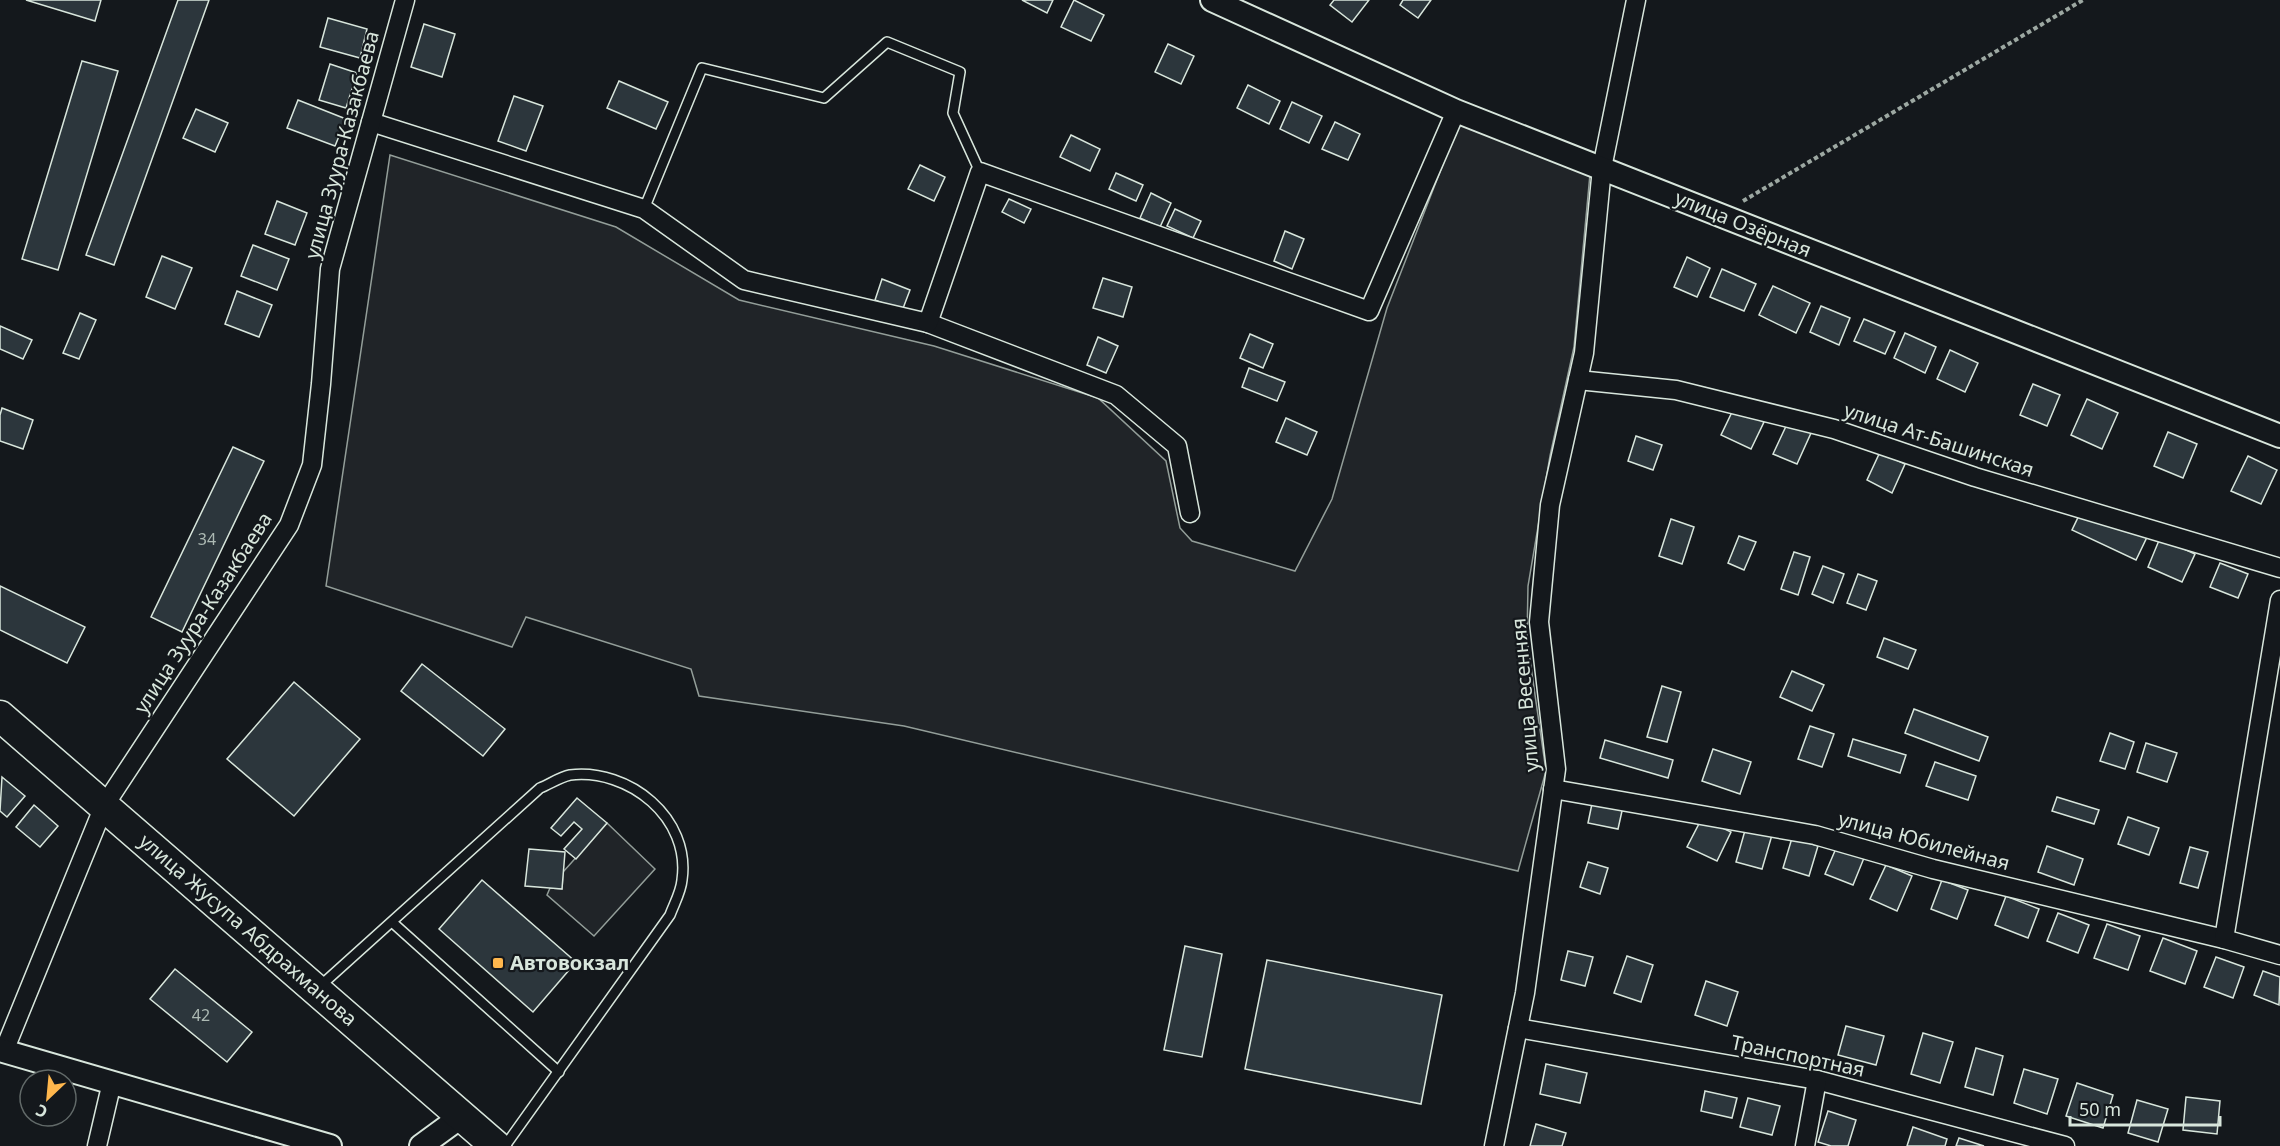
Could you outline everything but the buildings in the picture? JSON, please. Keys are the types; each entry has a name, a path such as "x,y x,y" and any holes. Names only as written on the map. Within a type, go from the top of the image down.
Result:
{"highway":[{"name":"улица Жусупа Абдрахманова","path":"0,716 496,1146"}],"street":[{"name":"улица Зуура-Казакбаева","path":"2,1051 104,806 289,525 312,465 330,269 405,0"},
{"name":"улица Озёрная","path":"1212,0 1456,111 2280,436"},
{"name":"улица Весенняя","path":"1494,1146 1525,993 1556,769 1539,622 1550,505 1584,353 1602,168 1635,0"},
{"path":"928,323 980,172 1369,310 1456,111"},
{"path":"371,122 644,209 744,280 928,323 1116,395 1177,446 1190,513"},
{"name":"улица Ат-Башинская","path":"1578,380 1676,390 1834,429 1975,477 2280,567"},
{"path":"2223,939 2280,600"},
{"name":"улица Юбилейная","path":"1553,789 1815,835 1933,869 2223,939 2280,955"},
{"name":"Транспортная","path":"1518,1028 1817,1080 2065,1146"},
{"path":"2,1051 330,1146"},
{"path":"1805,1146 1817,1080"},
{"path":"97,1146 112,1082"},
{"path":"421,1146 462,1116"}],"lane":[{"path":"644,209 702,68 824,98 887,42 960,72 953,112 980,172"},
{"path":"317,989 540,788 568,775 598,775 627,783 651,800 670,823 680,850 682,880 670,915 505,1146"},
{"path":"393,922 559,1072"}],"path":[{"path":"1720,215 2083,0"}],"shaded area":[{"path":"1459,123 1590,174 1574,347 1550,456 1528,586 1527,639 1546,771 1518,871 904,726 699,696 691,669 526,617 512,647 326,586 390,155 616,227 739,300 934,346 1098,398 1166,461 1180,528 1192,541 1295,571 1332,499 1387,308"},
{"path":"607,823 655,869 594,936 547,895 550,888 562,889 563,872"}],"place":[{"name":"Автовокзал","path":"498,963"}]}
